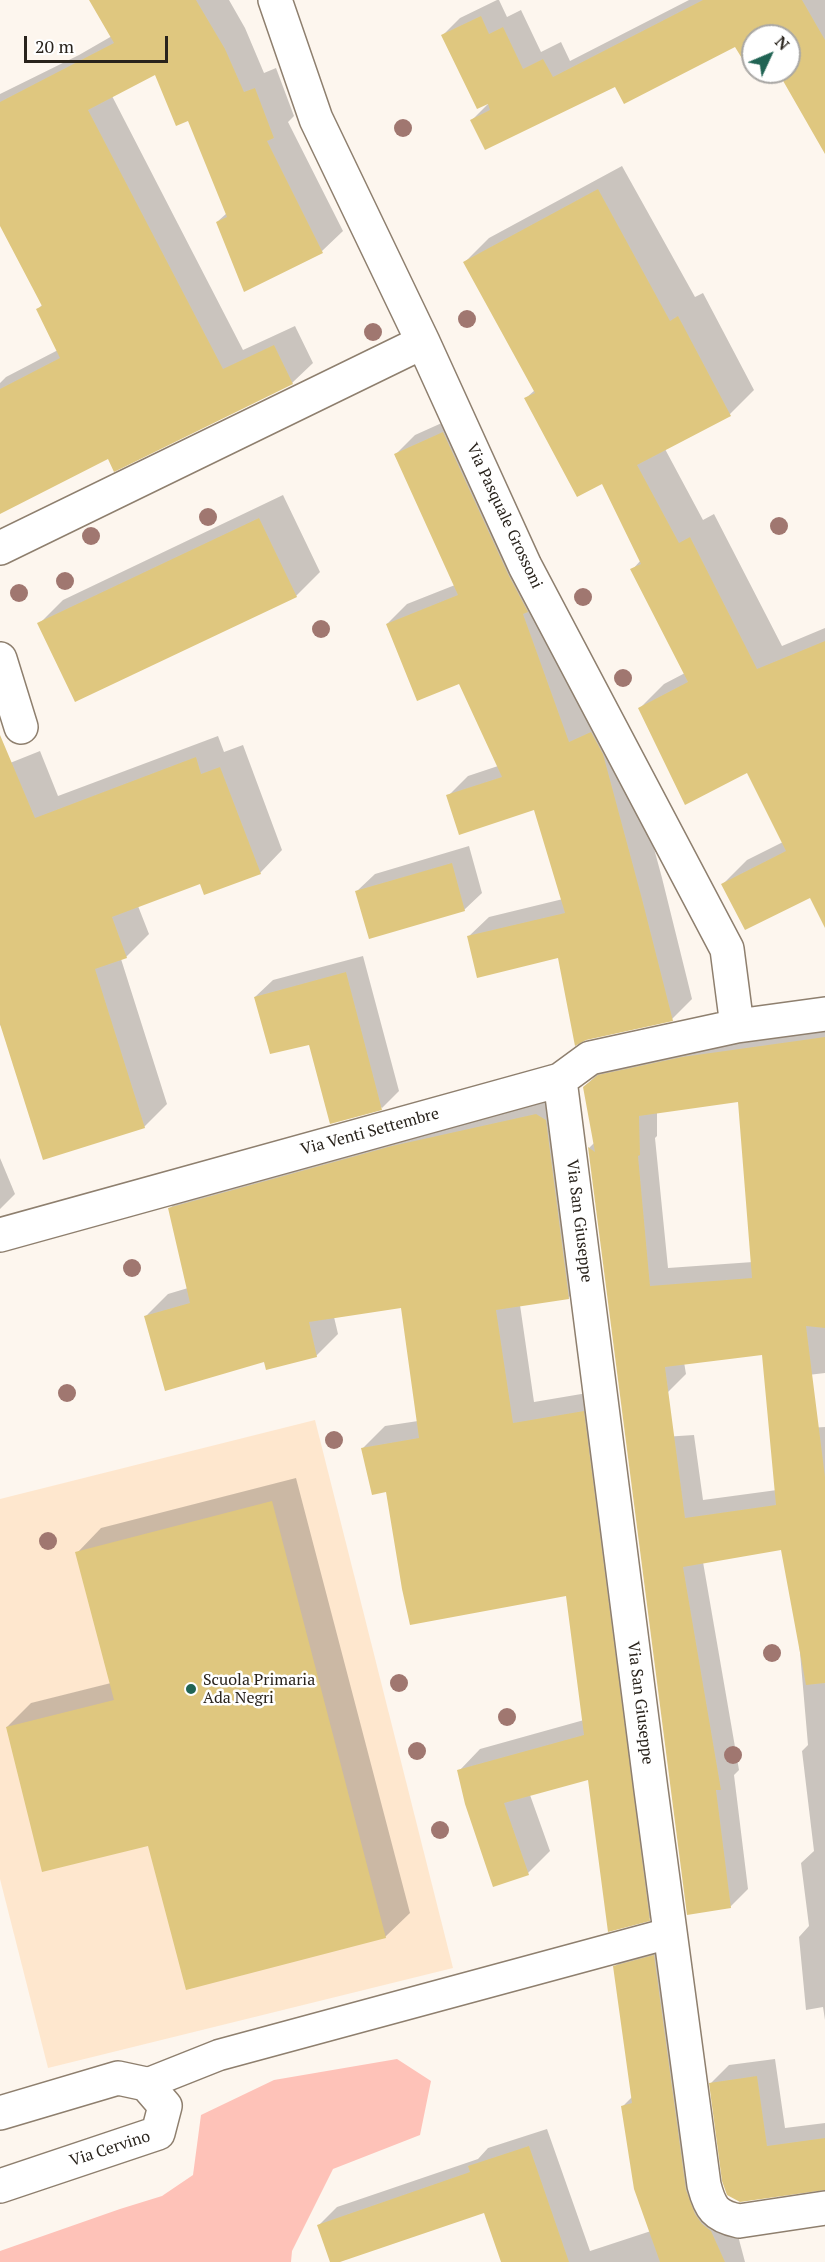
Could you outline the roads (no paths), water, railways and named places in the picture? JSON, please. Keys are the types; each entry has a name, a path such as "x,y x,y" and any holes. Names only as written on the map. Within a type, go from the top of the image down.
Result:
{"street":[{"name":"Via Pasquale Grossoni","path":"275,0 316,119 423,342 525,566 727,949 736,1026"},
{"path":"0,548 423,342"},
{"path":"0,659 21,727"},
{"name":"Via Venti Settembre","path":"0,1235 560,1080 590,1058 736,1026 825,1014"},
{"name":"Via San Giuseppe","path":"560,1080 704,2185 715,2212 727,2219 739,2221 825,2208"},
{"path":"0,2113 118,2078 146,2084 219,2055 670,1933"},
{"name":"Via Cervino","path":"0,2186 158,2133 165,2106 146,2084"}],"place":[{"name":"Scuola Primaria Ada Negri","path":"191,1689"}]}
